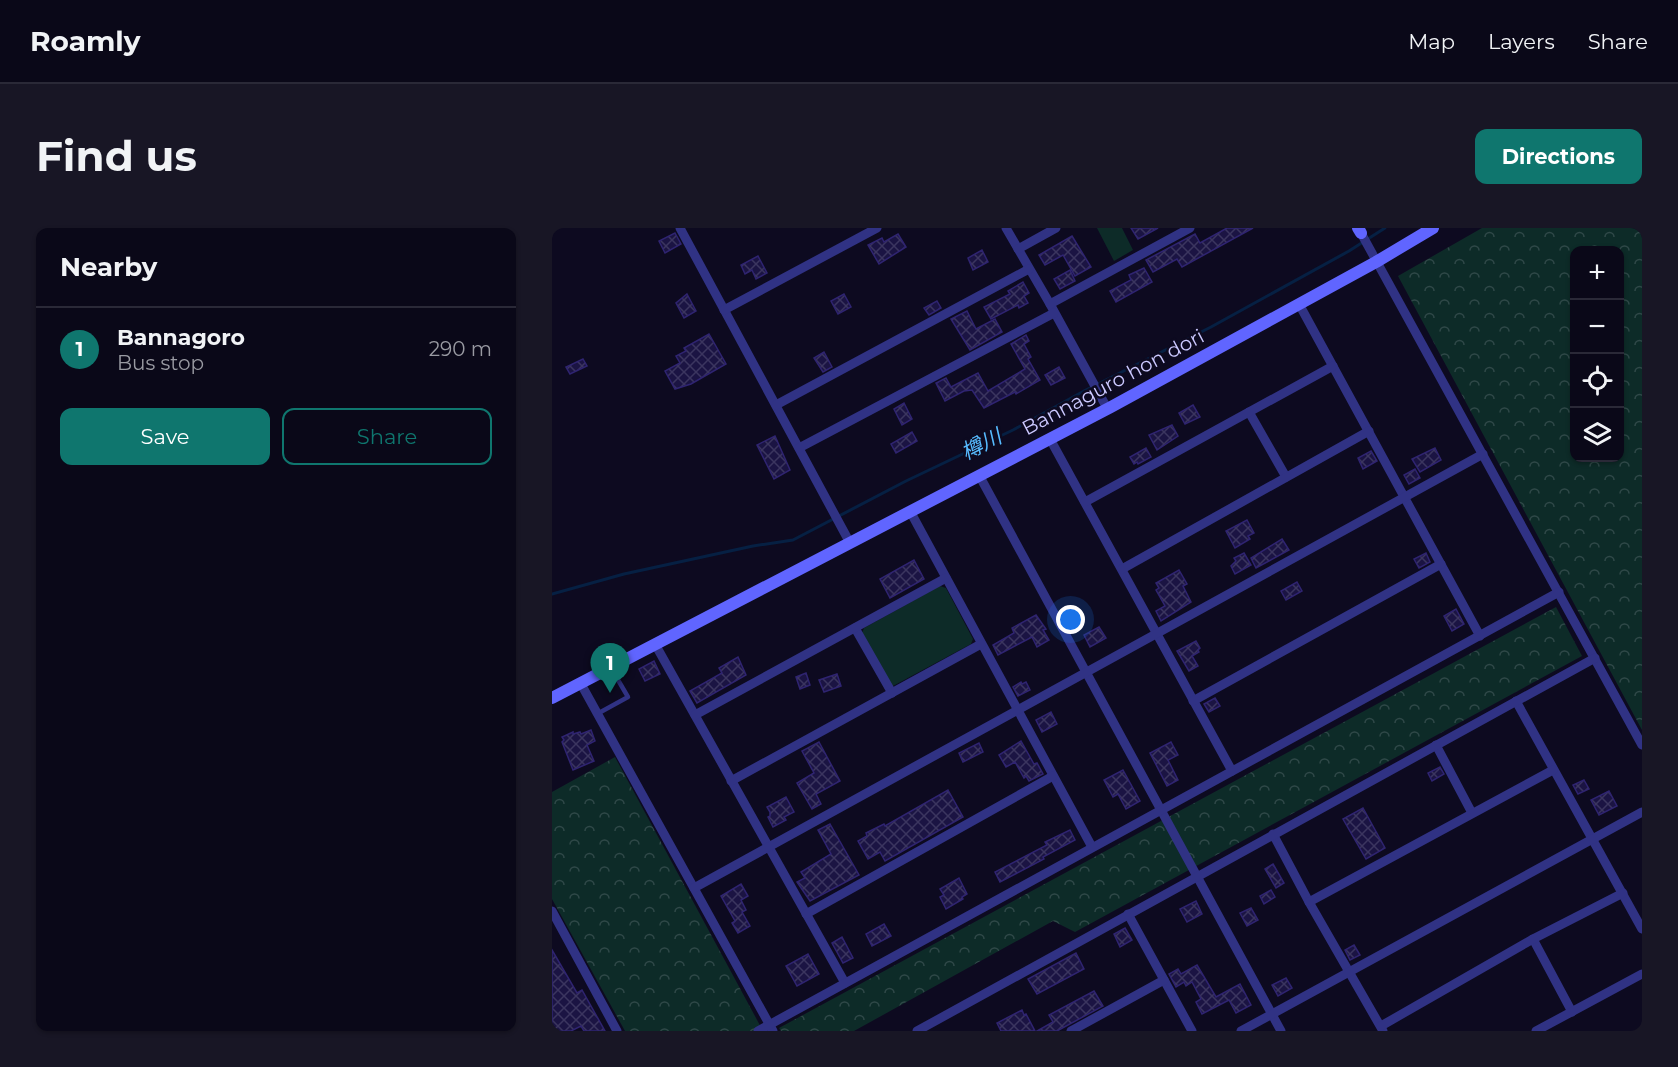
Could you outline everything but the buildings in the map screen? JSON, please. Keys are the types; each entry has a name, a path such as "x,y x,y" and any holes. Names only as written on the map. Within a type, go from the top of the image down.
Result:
{"street":[{"path":"680,228 850,543"},
{"path":"724,310 877,228"},
{"path":"1006,228 1107,408"},
{"path":"1018,249 1056,228"},
{"name":"Bannaguro hon dori","path":"552,699 1107,408 1376,262 1433,228"},
{"path":"799,448 1052,309 1183,229"},
{"path":"1359,231 1642,745"},
{"path":"776,405 1029,269"},
{"path":"1299,304 1480,636"},
{"path":"1085,502 1333,366"},
{"path":"1249,412 1286,477"},
{"path":"1122,569 1369,431"},
{"path":"1050,438 1232,771"},
{"path":"694,888 1483,454"},
{"path":"979,476 1281,1031"},
{"path":"910,511 1092,847"},
{"path":"1193,701 1441,564"},
{"path":"695,715 946,578"},
{"path":"758,1031 771,1028 846,982 1559,592"},
{"path":"855,628 892,693"},
{"path":"656,644 768,847 846,982"},
{"path":"731,781 981,644"},
{"path":"917,1031 1595,658"},
{"path":"581,684 771,1028"},
{"path":"1516,701 1642,929"},
{"path":"1436,745 1472,813"},
{"path":"1309,902 1553,770"},
{"path":"806,914 1053,776"},
{"path":"1241,1031 1642,812"},
{"path":"1273,834 1382,1029 1533,939 1623,893"},
{"path":"552,911 617,1031"},
{"path":"1128,914 1192,1031"},
{"path":"1533,939 1572,1012"},
{"path":"1536,1031 1642,974"},
{"path":"1071,1031 1164,980"}],"lane":[{"path":"597,714 628,697 611,668"}],"green space":[{"path":"1097,228 1122,228 1133,250 1114,261"},
{"path":"1482,228 1642,228 1642,730 1398,276"},
{"path":"940,586 946,588 973,639 971,644 893,686 890,685 862,633 864,628"},
{"path":"1556,607 1582,656 1075,932 1053,921 854,1031 781,1031 779,1028"},
{"path":"615,757 763,1031 625,1031 552,899 552,792"}],"waterway":[{"name":"樽川","path":"552,594 624,574 753,546 793,540 906,481 1013,430 1084,391 1211,327 1349,251 1385,228"}],"place":[{"name":"Bannagoro","path":"610,693"}]}
